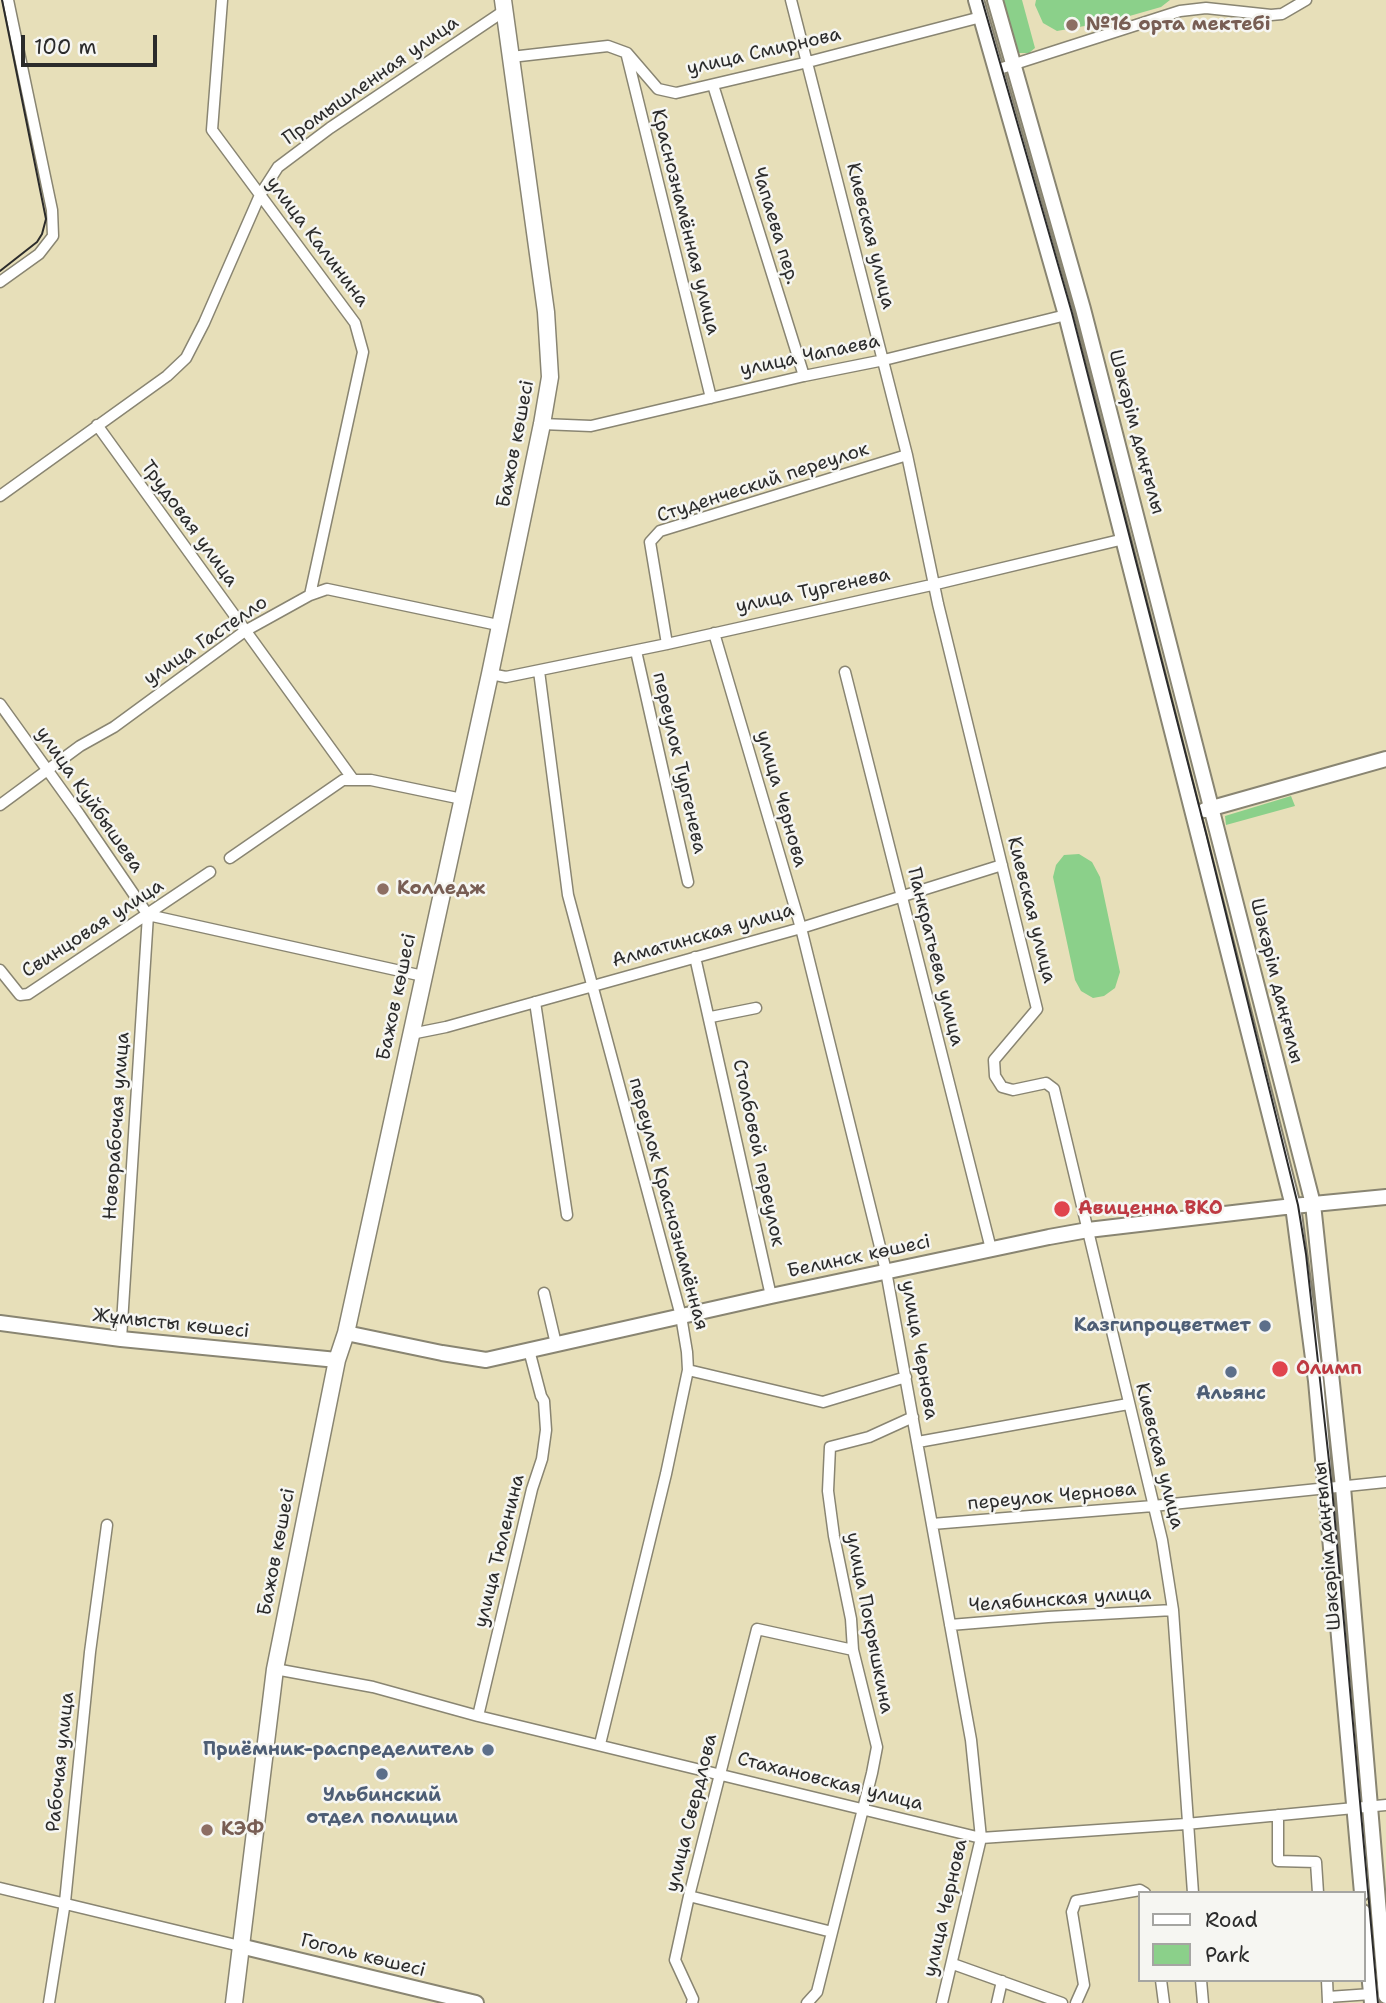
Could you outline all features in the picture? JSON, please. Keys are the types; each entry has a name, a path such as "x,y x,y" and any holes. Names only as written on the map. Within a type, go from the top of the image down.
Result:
{"main road":[{"name":"Шәкәрім даңғылы","path":"976,0 1066,315 1293,1206 1326,1489 1362,1891"},
{"name":"Бажов көшесі","path":"233,2003 275,1669 337,1360 490,674 550,377 549,333 504,6"},
{"name":"Шәкәрім даңғылы","path":"997,6 1083,309 1143,534 1313,1204 1343,1487 1370,1808 1376,1998"},
{"name":"улица Смирнова","path":"981,17 997,6"},
{"name":"улица Чапаева","path":"1066,315 1083,309"},
{"name":"улица Тургенева","path":"1124,539 1143,534"},
{"path":"1193,813 1386,759"},
{"name":"Белинск көшесі","path":"345,1333 486,1360 771,1296 1088,1230 1386,1197"},
{"name":"Жұмысты көшесі","path":"0,1323 121,1339 337,1360"},
{"path":"1365,1925 1376,1998"},
{"name":"Гоголь көшесі","path":"240,1946 476,2003"}],"street":[{"path":"0,282 39,254 53,236 52,210 8,0"},
{"name":"улица Калинина","path":"222,0 212,130 355,323 363,352 310,595"},
{"name":"Киевская улица","path":"791,0 884,360 936,584 938,604 1037,1009 994,1060 995,1076 1002,1087 1013,1090 1046,1083 1054,1089 1162,1540 1172,1610 1193,1891"},
{"path":"996,70 1180,11 1206,8 1271,15 1282,14 1306,0"},
{"name":"Промышленная улица","path":"0,496 167,376 186,358 260,195 278,167 504,6"},
{"name":"улица Смирнова","path":"627,53 658,89 676,93 981,17"},
{"path":"511,57 608,46 627,53"},
{"name":"Краснознамённая улица","path":"627,53 711,398"},
{"name":"Чапаева пер.","path":"713,85 804,376"},
{"name":"улица Чапаева","path":"542,424 591,426 884,360 1066,315"},
{"name":"Трудовая улица","path":"97,425 352,778"},
{"name":"Студенческий переулок","path":"667,644 650,542 660,531 907,455"},
{"name":"улица Тургенева","path":"490,674 506,677 636,651 1124,539"},
{"name":"улица Гастелло","path":"0,805 80,746 114,727 246,631 310,595 327,589 498,625"},
{"name":"улица Чернова","path":"714,633 801,928 887,1271 971,1740 981,1838 942,2003"},
{"name":"переулок Тургенева","path":"636,651 688,882"},
{"name":"переулок Краснознамённая","path":"539,671 568,895 681,1316 687,1352 688,1370 666,1474 600,1744"},
{"name":"Панкратьева улица","path":"845,673 991,1249"},
{"name":"улица Куйбышева","path":"0,705 148,915"},
{"path":"230,858 344,780 371,780 461,799"},
{"name":"Алматинская улица","path":"411,1034 446,1027 801,928 1002,865"},
{"name":"Свинцовая улица","path":"0,970 20,995 28,994 210,872"},
{"path":"148,915 423,976"},
{"name":"Новорабочая улица","path":"121,1339 148,915"},
{"name":"Столбовой переулок","path":"695,957 771,1296"},
{"path":"535,1002 567,1215"},
{"path":"710,1017 756,1008"},
{"path":"544,1293 556,1344"},
{"name":"улица Тюленина","path":"478,1716 532,1489 542,1459 546,1430 544,1401 529,1350"},
{"path":"688,1370 823,1402 906,1377"},
{"path":"918,1442 1128,1405"},
{"name":"улица Покрышкина","path":"807,2003 817,1992 877,1747 853,1650 851,1619 834,1535 828,1492 830,1447 869,1437 913,1417"},
{"name":"переулок Чернова","path":"932,1524 1153,1506 1386,1482"},
{"name":"Рабочая улица","path":"49,2003 65,1902 89,1666 107,1525"},
{"name":"Челябинская улица","path":"950,1625 1172,1610"},
{"name":"улица Свердлова","path":"692,2003 693,1999 675,1960 757,1629 853,1650"},
{"name":"Стахановская улица","path":"275,1669 373,1687 478,1716 981,1838 1186,1824 1386,1805"},
{"path":"1278,1815 1278,1861 1315,1861 1318,1891"},
{"path":"0,1888 240,1946"},
{"path":"1076,2003 1084,1985 1072,1912 1076,1901 1142,1891"},
{"path":"689,1896 832,1932"},
{"path":"953,1964 1062,2003"},
{"path":"997,2003 1002,1981"},
{"path":"1161,1982 1164,2003"},
{"path":"1201,1982 1203,2003"},
{"path":"1326,1982 1328,2000 1376,1998"}],"green space":[{"path":"1003,0 1022,0 1035,48 1029,53 1018,53"},
{"name":"№16 орта мектебі","path":"1036,0 1170,0 1161,7 1112,21 1057,31 1043,23 1035,5"},
{"path":"1291,796 1295,806 1226,825 1225,816"},
{"path":"1079,854 1092,862 1100,877 1120,972 1115,988 1104,996 1093,998 1081,991 1075,980 1053,877 1056,865 1064,855"}],"tram line":[{"path":"0,271 37,242 46,219 2,0"},
{"path":"982,0 1072,313 1207,837 1298,1205 1332,1488 1378,2003"}],"place":[{"name":"№16 орта мектебі","path":"1072,25"},
{"name":"Колледж","path":"383,889"},
{"name":"Авиценна ВКО","path":"1062,1209"},
{"name":"Казгипроцветмет","path":"1265,1326"},
{"name":"Олимп","path":"1280,1369"},
{"name":"Альянс","path":"1231,1372"},
{"name":"Приёмник-распределитель","path":"488,1750"},
{"name":"Ульбинский отдел полиции","path":"382,1774"},
{"name":"КЭФ","path":"207,1830"}]}
